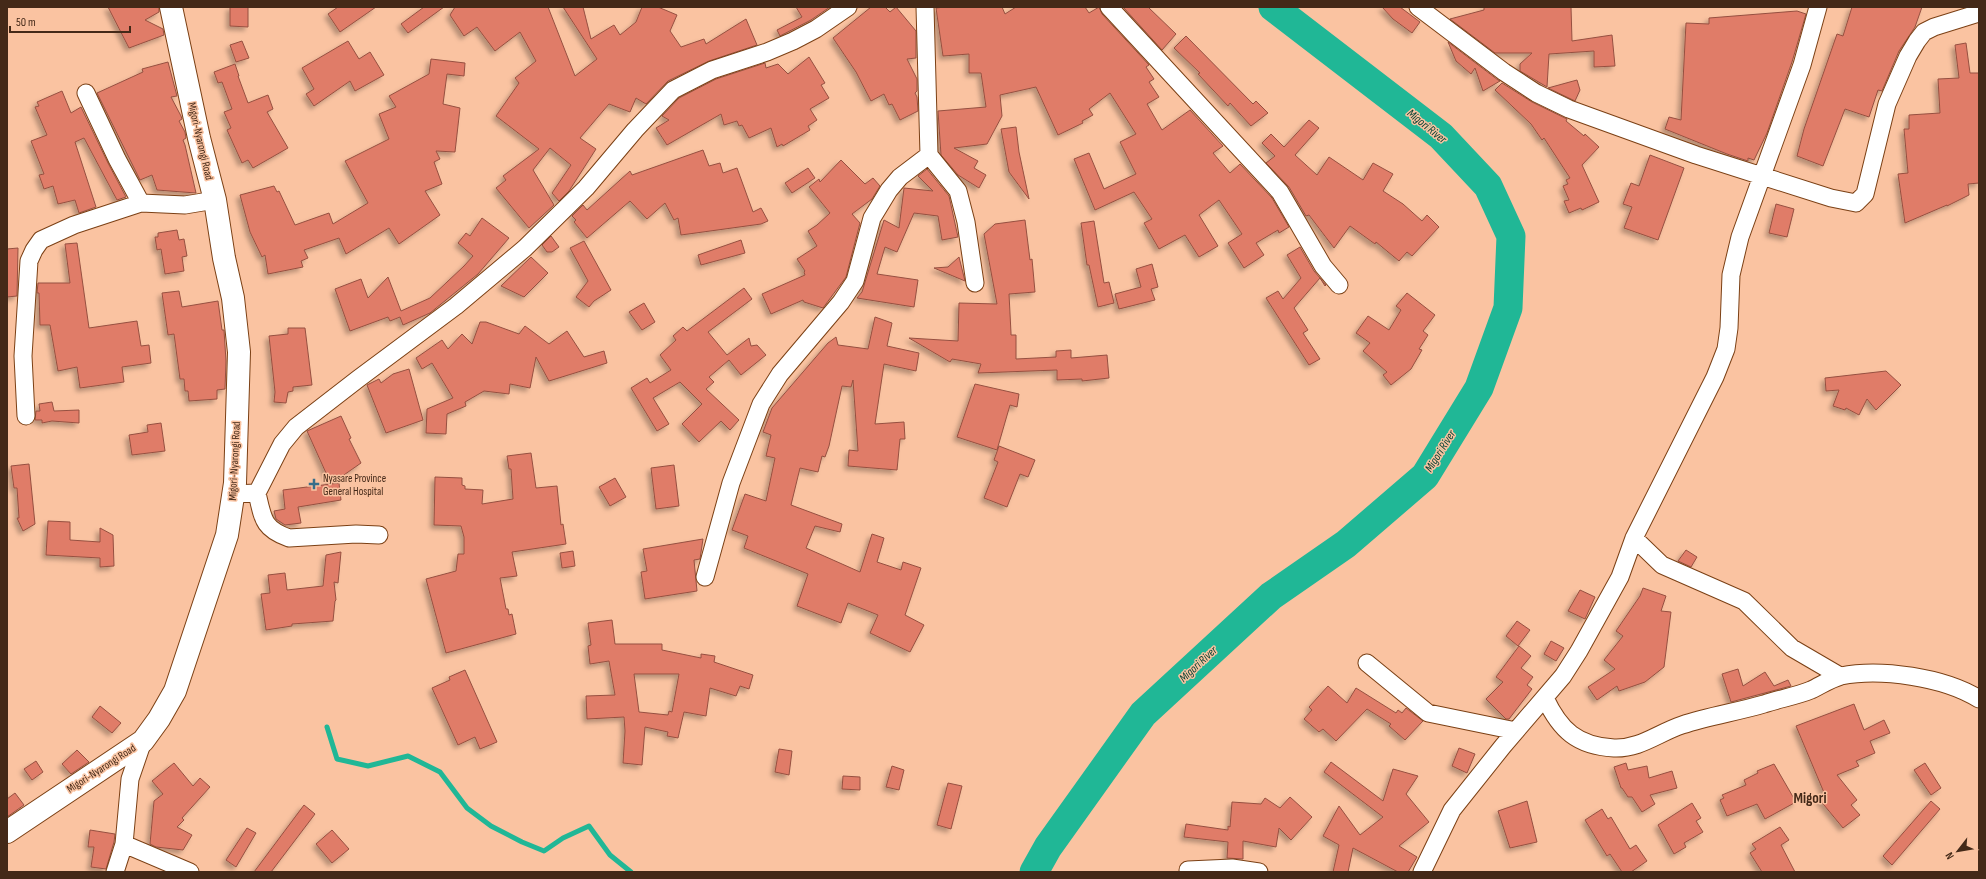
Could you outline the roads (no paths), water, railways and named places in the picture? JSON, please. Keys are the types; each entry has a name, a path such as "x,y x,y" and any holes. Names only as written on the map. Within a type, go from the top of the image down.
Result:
{"street":[{"name":"Migori-Nyarongi Road","path":"7,832 143,742 159,719 175,691 227,535 233,494 239,352 233,298 224,258 215,200 199,138 171,7"},
{"path":"379,535 356,534 289,538 279,535 263,521 257,494 282,444 296,427 456,306 525,248 586,188 635,130 673,90 712,70 767,52 793,41 816,29 848,7"},
{"path":"925,7 929,155 958,191 966,222 975,283"},
{"path":"1109,7 1280,192 1323,266 1338,285"},
{"path":"1418,7 1504,72 1536,93 1569,109 1696,155 1846,202 1859,202 1865,194 1887,104 1908,56 1917,41 1924,32 1934,27 1979,14"},
{"path":"1422,872 1425,862 1452,810 1563,676 1600,615 1620,577 1634,538 1708,391 1726,349 1729,328 1731,274 1740,237 1761,175 1802,65 1818,7"},
{"path":"86,93 117,160 141,203"},
{"path":"706,577 730,482 761,404 780,374 841,302 855,280 872,218 889,190 900,176 929,155"},
{"path":"26,416 23,386 23,356 28,269 34,250 41,240 55,233 100,216 141,203 185,204 215,200"},
{"path":"233,494 257,494"},
{"path":"1634,538 1662,565 1744,602 1792,648 1840,676"},
{"path":"1367,663 1428,713 1516,731"},
{"path":"1545,698 1557,721 1572,737 1593,744 1620,748 1644,743 1681,725 1756,706 1810,690 1840,676 1877,673 1898,674 1927,679 1979,699"},
{"path":"115,872 124,844 130,779 143,742"},
{"path":"124,844 190,872"},
{"path":"1188,870 1232,868 1259,872"}],"waterway":[{"name":"Migori River","path":"1034,872 1048,847 1143,714 1271,596 1346,544 1425,476 1479,388 1508,308 1511,236 1488,186 1441,136 1273,7"},
{"path":"327,727 337,759 368,766 408,756 440,772 467,808 491,826 522,842 544,851 563,838 589,826 610,855 631,872"}],"place":[{"name":"Nyasare Province General Hospital","path":"314,484"}],"district":[{"name":"Migori","path":"1810,798"}]}
